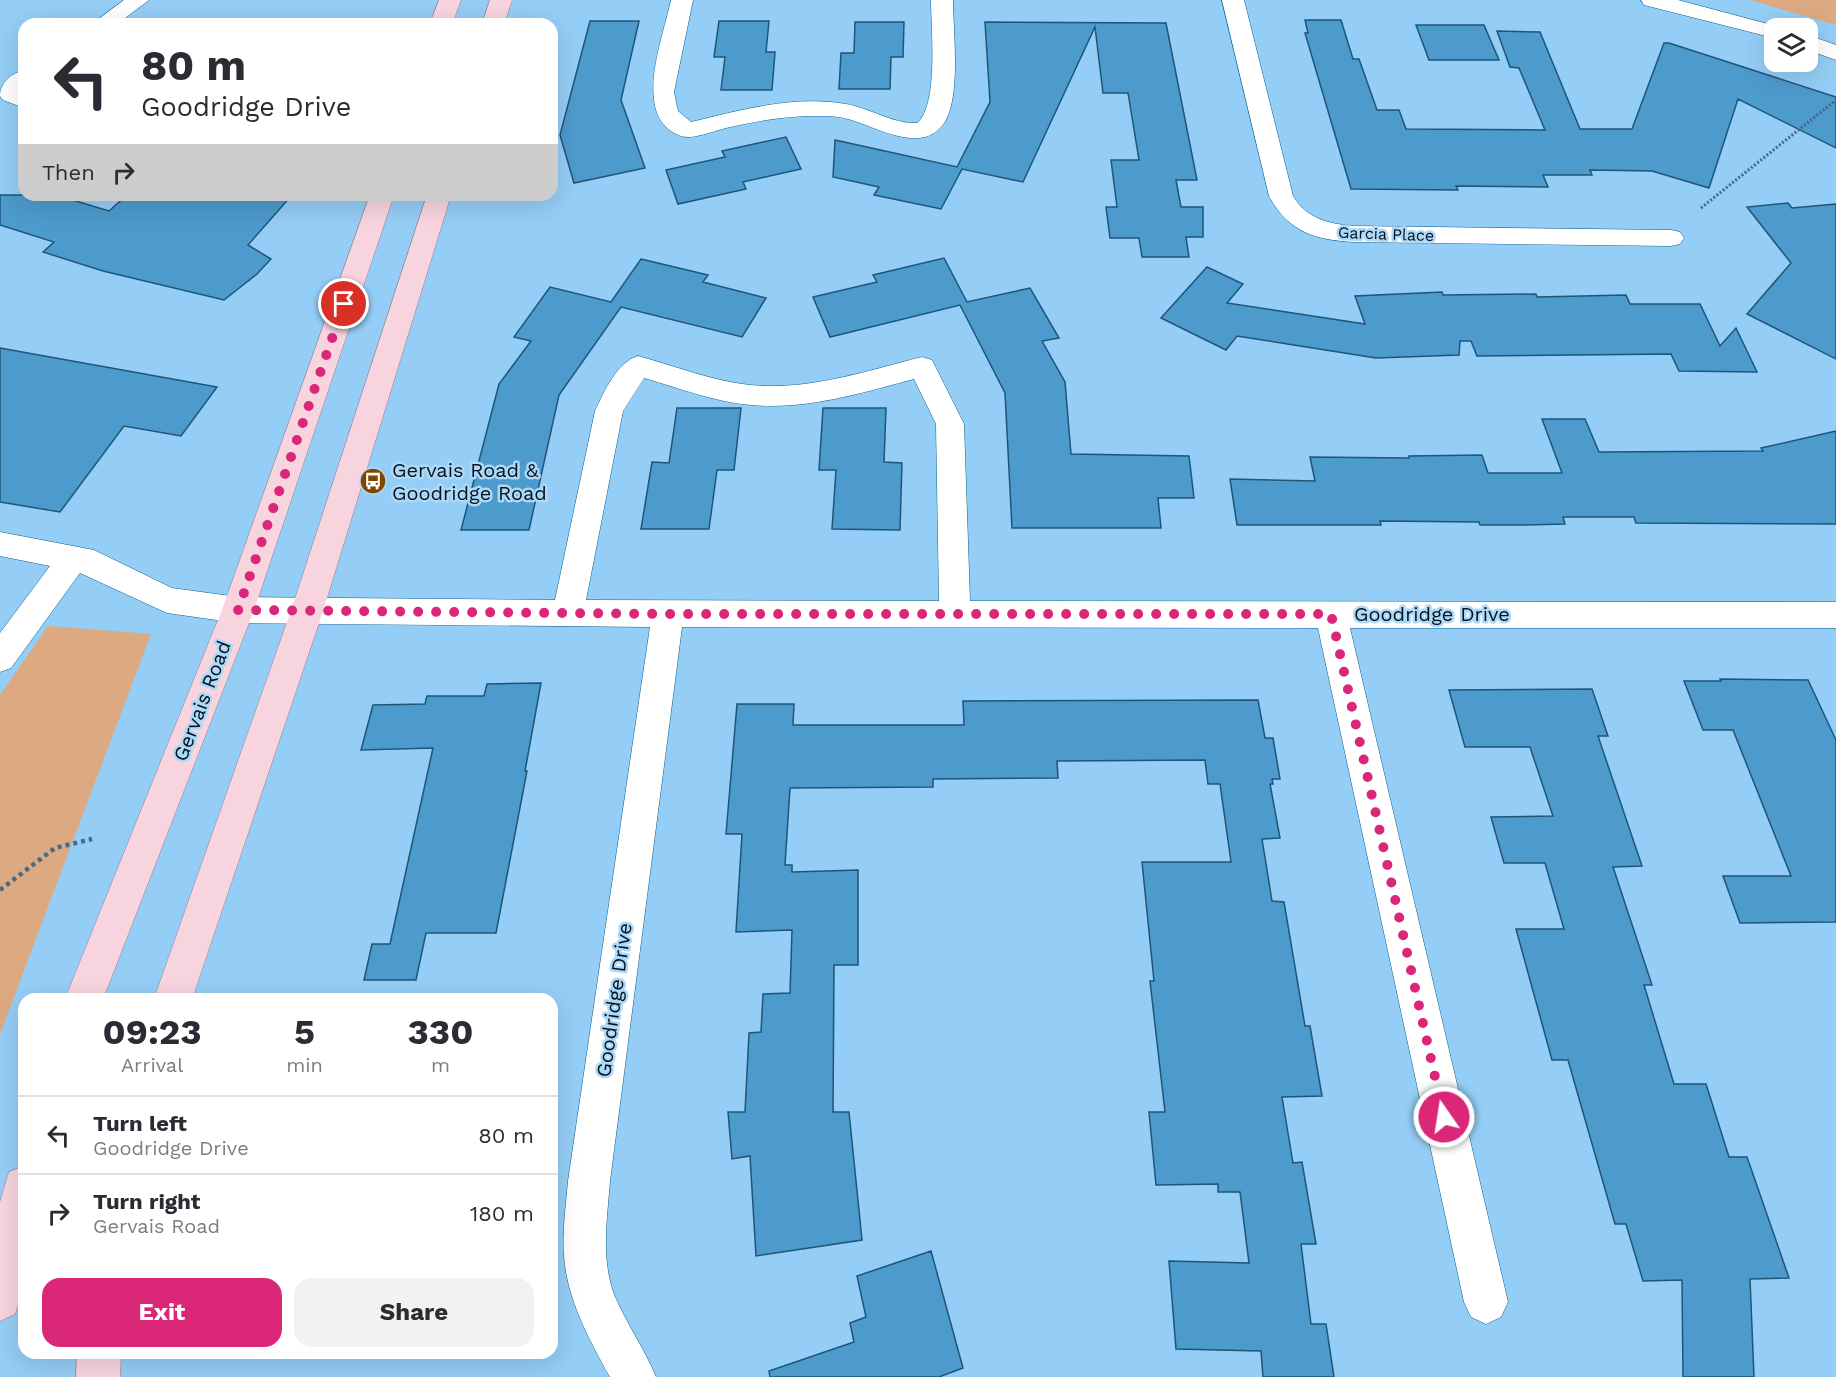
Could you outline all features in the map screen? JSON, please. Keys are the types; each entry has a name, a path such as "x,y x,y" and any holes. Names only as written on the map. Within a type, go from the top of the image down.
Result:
{"main road":[{"path":"443,18 450,0"},
{"path":"496,18 501,0"},
{"name":"Gervais Road","path":"86,993 238,610 380,201"},
{"path":"175,993 307,611 437,201"},
{"path":"0,1299 18,1215"},
{"path":"98,1377 99,1359"}],"street":[{"path":"112,18 138,0"},
{"path":"682,0 663,92 663,103 670,118 681,128 689,130 768,111 808,108 853,112 908,131 925,128 935,119 941,90 942,0"},
{"name":"Garcia Place","path":"1233,0 1281,196 1290,212 1307,224 1331,233 1354,234 1671,238"},
{"path":"1652,0 1764,28"},
{"path":"1818,46 1836,53"},
{"path":"18,82 12,88 11,94 18,98"},
{"path":"568,613 609,411 616,396 638,366 731,392 774,396 822,391 922,367 950,424 955,614"},
{"name":"Goodridge Drive","path":"0,544 74,559 111,570 167,600 238,610 668,614 1836,615"},
{"path":"0,658 74,559"},
{"name":"Goodridge Drive","path":"634,1377 599,1312 586,1266 585,1239 589,1181 668,614"},
{"path":"1331,614 1486,1302"}],"path":[{"path":"1701,208 1836,100"},
{"path":"0,890 55,848 92,839"}],"shaded area":[{"path":"1750,0 1836,0 1836,25"},
{"path":"48,626 151,634 0,1034 0,695"}],"building":[{"path":"1305,20 1341,20 1353,59 1359,59 1377,110 1399,110 1406,129 1545,130 1519,68 1510,67 1497,31 1540,32 1580,129 1632,129 1664,43 1669,43 1836,97 1836,148 1738,99 1709,188 1652,171 1590,170 1592,175 1543,175 1548,187 1456,186 1458,190 1351,189 1305,33 1308,33"},
{"path":"590,21 639,21 621,100 645,168 574,183 560,135"},
{"path":"719,21 769,21 766,52 775,52 772,90 721,90 725,57 714,57"},
{"path":"855,22 904,22 903,57 891,57 890,89 839,89 841,53 854,53"},
{"path":"985,22 1166,23 1197,180 1176,180 1181,207 1203,207 1203,237 1186,237 1189,257 1142,257 1139,238 1110,238 1106,207 1117,207 1111,160 1139,160 1128,93 1103,93 1095,27 1023,182 962,169 941,209 874,195 879,187 833,177 835,140 957,167 990,102"},
{"path":"1416,25 1484,25 1499,60 1429,60"},
{"path":"786,137 801,169 743,182 746,189 678,204 666,170 725,157 722,151"},
{"path":"0,195 18,195 18,201 76,201 109,211 120,201 287,201 248,245 271,259 257,274 224,300 103,271 43,252 54,242 0,225"},
{"path":"1788,203 1792,208 1836,204 1836,359 1747,314 1791,263 1747,207"},
{"path":"944,258 967,302 1030,288 1059,338 1042,341 1065,382 1071,454 1189,456 1194,498 1158,498 1161,528 1012,528 1005,393 960,305 830,337 813,297 877,282 873,275"},
{"path":"641,259 708,275 703,282 766,298 742,337 621,307 559,395 529,530 461,530 499,384 531,341 514,337 550,287 611,302"},
{"path":"1207,267 1243,284 1227,303 1365,324 1355,296 1442,292 1443,295 1536,294 1537,297 1626,295 1630,304 1700,304 1720,346 1736,328 1757,372 1679,371 1671,354 1477,356 1471,341 1460,341 1459,355 1376,358 1237,336 1226,350 1161,318"},
{"path":"0,348 217,387 181,436 124,426 60,512 0,502"},
{"path":"677,408 741,408 734,470 717,470 709,529 641,529 652,462 669,463"},
{"path":"823,408 886,408 884,462 902,463 900,530 832,529 836,470 819,470"},
{"path":"1542,419 1585,419 1599,452 1763,451 1761,448 1836,431 1836,524 1636,523 1634,517 1563,517 1565,524 1480,525 1479,522 1380,521 1381,525 1237,525 1230,479 1315,481 1310,457 1409,458 1409,456 1482,455 1488,473 1562,473"},
{"path":"1720,679 1808,680 1836,740 1836,922 1740,923 1723,876 1791,876 1733,730 1703,730 1684,681 1721,681"},
{"path":"541,683 525,771 527,771 496,933 426,933 416,980 364,980 372,944 390,944 433,748 361,750 373,705 425,704 427,696 484,696 487,684"},
{"path":"1592,689 1608,736 1598,736 1642,866 1613,867 1652,985 1644,985 1674,1084 1706,1084 1729,1157 1747,1157 1789,1278 1750,1279 1754,1377 1683,1377 1682,1280 1643,1281 1626,1224 1615,1224 1568,1060 1552,1060 1516,929 1564,929 1545,863 1504,863 1491,817 1553,816 1530,747 1465,747 1449,690"},
{"path":"1258,700 1265,738 1273,738 1280,779 1272,779 1273,784 1270,784 1280,838 1262,839 1272,901 1284,902 1305,1026 1310,1026 1322,1096 1282,1097 1293,1163 1302,1162 1316,1244 1301,1244 1311,1324 1326,1324 1334,1377 1263,1377 1261,1351 1176,1349 1169,1261 1249,1263 1240,1192 1218,1192 1218,1184 1156,1185 1149,1112 1165,1112 1150,981 1154,981 1142,862 1231,862 1220,784 1208,784 1205,760 1057,761 1058,778 933,779 933,787 790,788 785,865 792,865 792,872 858,870 858,965 834,965 833,1112 849,1112 862,1240 756,1256 750,1156 732,1159 728,1112 745,1112 749,1033 761,1032 763,994 790,993 792,930 736,932 742,834 726,834 737,704 794,704 793,725 964,725 963,701"},
{"path":"931,1251 963,1368 939,1377 770,1377 769,1371 854,1342 850,1323 866,1317 857,1276"}],"place":[{"name":"Gervais Road & Goodridge Road","path":"373,481"}],"route":[{"path":"344,304 238,610 668,614 1331,614 1444,1117"}]}
